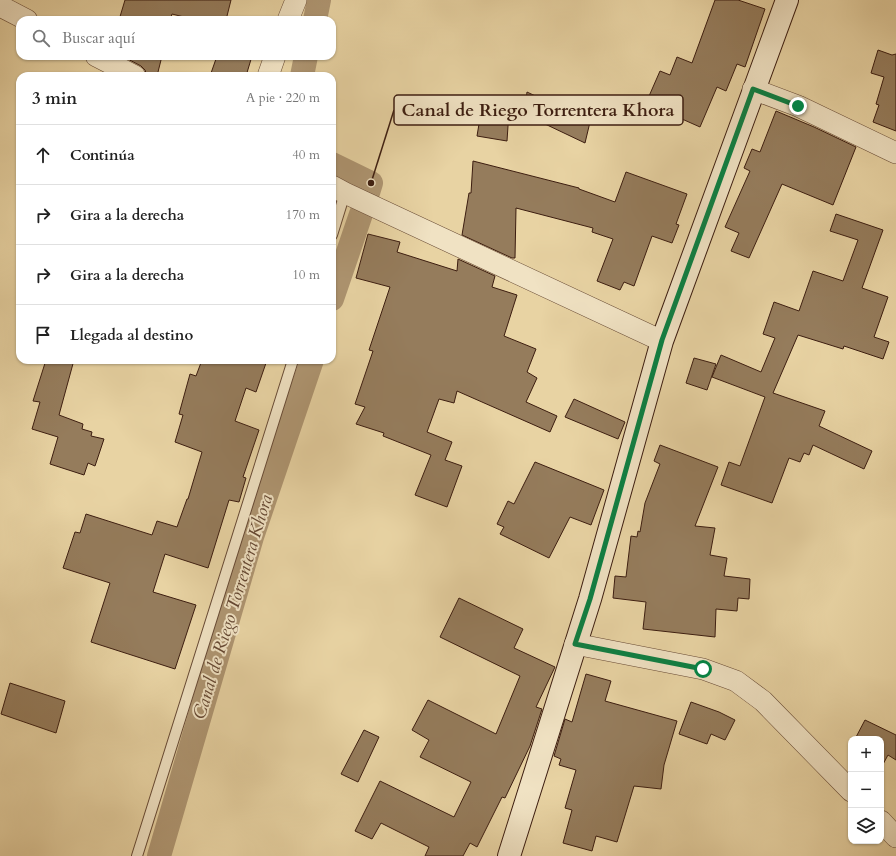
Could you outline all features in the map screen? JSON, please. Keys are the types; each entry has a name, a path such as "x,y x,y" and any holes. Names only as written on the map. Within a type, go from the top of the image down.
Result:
{"main road":[{"path":"509,856 590,599 662,340 753,89 787,0"}],"street":[{"path":"290,16 296,0"},
{"path":"0,6 19,16"},
{"path":"104,60 126,72"},
{"path":"269,72 274,60"},
{"path":"753,89 798,106 896,153"},
{"path":"338,190 662,340"},
{"path":"575,644 703,669 736,681 763,701 848,788"},
{"path":"884,824 896,837"}],"lane":[{"path":"336,205 338,190"},
{"path":"136,856 292,364"}],"building":[{"path":"125,0 231,0 227,16 180,16 172,14 171,16 120,16"},
{"path":"715,0 738,0 765,9 745,67 737,64 726,91 717,87 700,127 646,103 660,71 670,75 677,57 692,63"},
{"path":"878,50 892,55 896,54 896,131 873,122 879,105 876,104 884,77 871,73"},
{"path":"130,60 161,60 158,72 146,72 141,66"},
{"path":"216,60 251,60 247,72 211,72"},
{"path":"527,92 590,122 585,143 524,114"},
{"path":"482,106 509,111 507,141 477,136"},
{"path":"776,111 856,147 833,205 782,184 749,258 731,251 739,233 725,227 750,171 744,168 752,149 760,152"},
{"path":"473,161 579,188 615,202 626,172 687,194 676,224 679,225 672,243 652,236 634,286 624,282 620,290 597,281 613,239 592,232 593,228 516,208 515,258 462,235 469,193 471,193"},
{"path":"836,214 883,230 862,288 888,297 874,337 889,342 883,359 844,346 843,349 798,335 773,393 825,411 819,426 872,451 864,469 813,445 809,455 804,453 800,462 789,458 772,503 721,485 729,462 740,466 765,397 712,377 721,355 761,372 775,338 763,334 774,302 799,311 813,271 843,281 858,240 830,231"},
{"path":"368,234 400,242 397,252 457,271 458,259 495,276 492,287 517,295 504,336 536,349 527,372 537,378 526,402 557,416 550,432 457,391 454,403 439,399 427,432 452,442 445,460 462,466 447,507 415,495 431,455 383,436 384,433 356,424 365,407 355,404 373,351 369,350 390,287 356,278"},
{"path":"694,358 716,364 707,390 686,383"},
{"path":"45,364 73,364 59,415 83,424 82,429 92,432 91,436 104,439 95,466 88,463 84,475 50,464 58,437 32,429 40,402 33,401"},
{"path":"200,364 266,364 256,392 246,388 235,421 259,430 243,477 246,478 239,502 229,500 208,568 165,554 153,592 196,605 175,669 91,642 110,583 63,568 75,532 80,533 86,514 152,535 157,521 177,527 188,499 202,452 175,442 183,415 179,414 190,374 196,376"},
{"path":"574,399 625,422 618,439 565,417"},
{"path":"660,445 718,467 695,526 715,528 710,555 727,558 724,576 750,579 749,599 738,598 737,611 716,609 715,637 643,629 646,602 613,598 615,576 626,577 631,536 637,537 638,531 640,532 645,503 660,464 654,461"},
{"path":"535,462 604,490 591,525 570,517 549,558 500,534 504,527 497,524 508,501 514,504"},
{"path":"459,598 523,629 514,648 555,667 536,707 542,709 530,746 505,798 502,797 477,847 470,843 463,856 425,856 429,847 381,823 372,839 355,831 380,781 454,817 471,782 420,757 429,740 412,730 428,700 496,734 520,676 440,637"},
{"path":"586,674 611,681 605,701 677,721 664,765 661,789 634,786 617,842 596,836 592,851 563,843 572,810 565,808 576,770 559,765 561,759 554,756 565,719 572,722"},
{"path":"10,683 65,701 56,733 1,714"},
{"path":"691,702 719,712 735,720 725,740 711,734 707,744 679,734"},
{"path":"865,720 896,735 896,760 888,755 884,762 884,736 857,736"},
{"path":"364,730 379,737 358,782 341,774"}],"waterway":[{"name":"Canal de Riego Torrentera Khora","path":"316,16 319,0"},
{"name":"Canal de Riego Torrentera Khora","path":"303,72 305,60"},
{"name":"Canal de Riego Torrentera Khora","path":"336,166 371,183 367,196"},
{"name":"Canal de Riego Torrentera Khora","path":"336,287 361,214"},
{"name":"Canal de Riego Torrentera Khora","path":"159,856 252,537 311,364"}],"place":[{"name":"Canal de Riego Torrentera Khora","path":"371,183"}],"route":[{"path":"703,669 575,644 590,599 662,340 753,89 798,106"}]}
